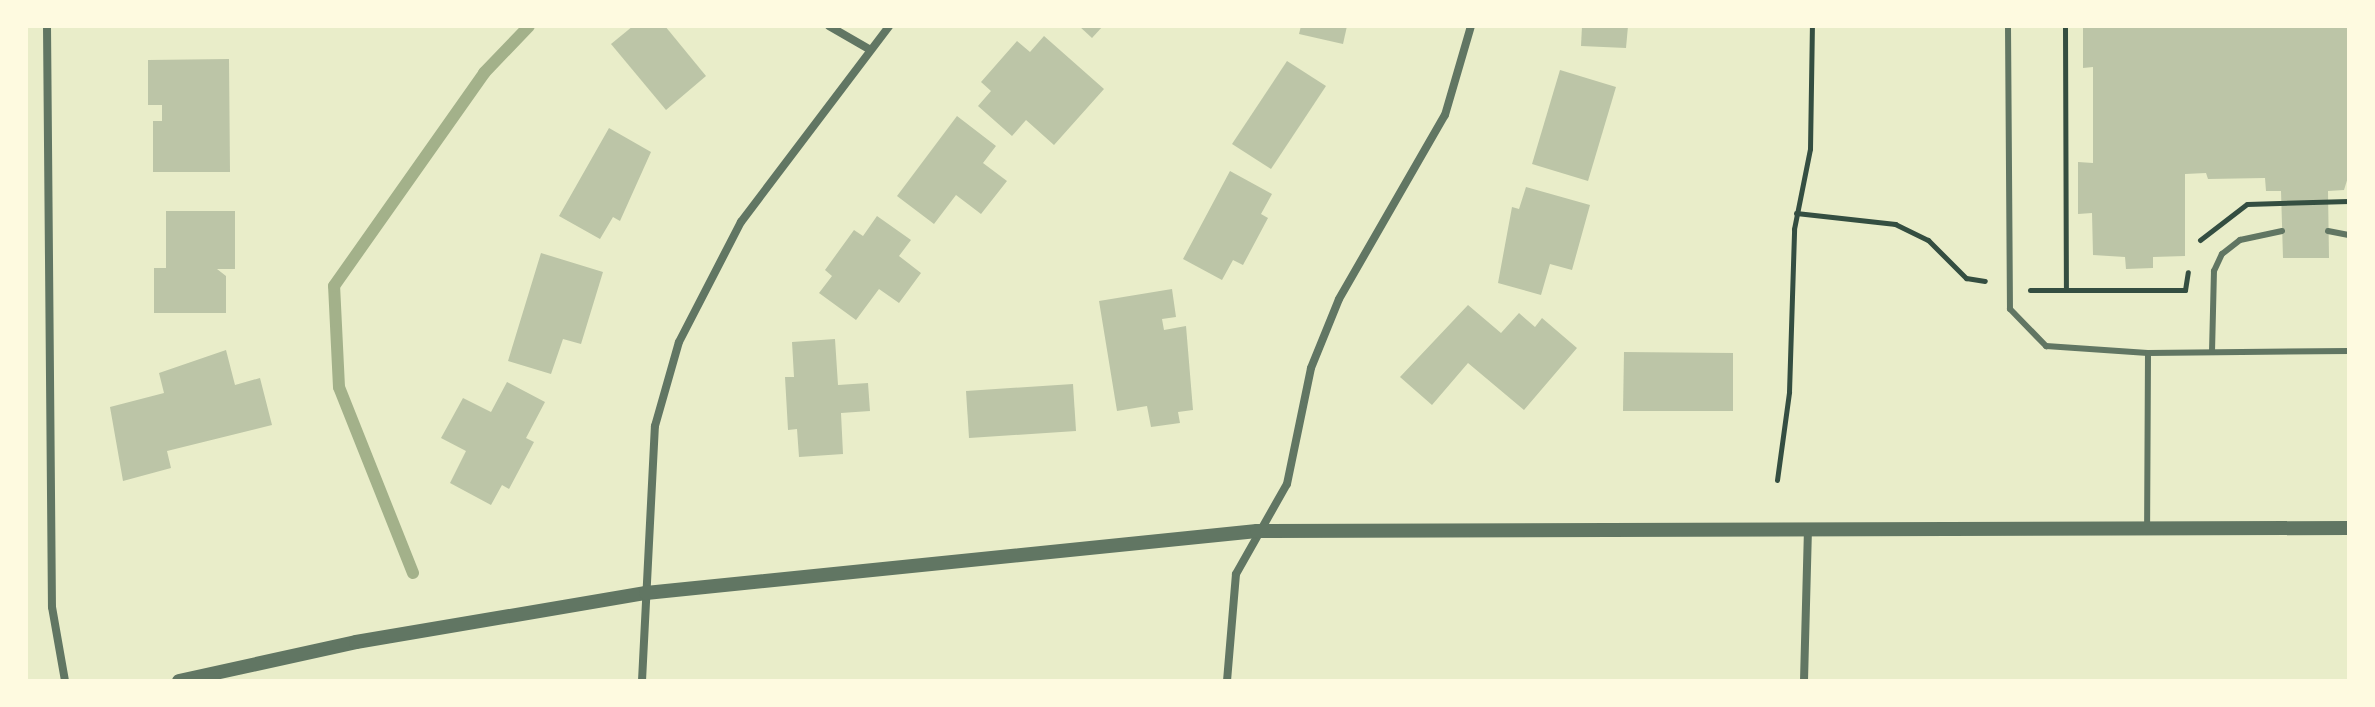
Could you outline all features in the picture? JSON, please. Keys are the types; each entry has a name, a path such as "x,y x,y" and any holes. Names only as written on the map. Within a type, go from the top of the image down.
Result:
{"street":[{"path":"47,26 52,607 65,681"},
{"path":"829,26 869,49"},
{"path":"642,681 655,426 679,342 741,222 889,26"},
{"path":"1227,681 1229,601 1257,531 1287,484 1311,368 1339,299 1445,115 1471,26"},
{"path":"179,681 356,642 646,593 1257,531 2147,526 2349,528"},
{"path":"1804,681 1808,527"}],"lane":[{"path":"2008,26 2010,309 2046,346 2148,353 2349,351"},
{"path":"2212,352 2214,271 2222,254 2240,240 2282,231"},
{"path":"2328,231 2349,235"},
{"path":"2147,526 2148,353"}],"path":[{"path":"1777,480 1789,392 1796,213 1810,149 1812,26"},
{"path":"2065,26 2066,290"},
{"path":"2196,246 2215,222 2247,204 2349,201"},
{"path":"1796,213 1895,224 1928,240 1966,278 1985,281"},
{"path":"2028,290 2185,290 2193,257"}],"building":[{"path":"633,26 665,26 706,76 666,110 611,44"},
{"path":"1079,26 1103,26 1092,38"},
{"path":"1301,26 1347,26 1343,44 1299,34"},
{"path":"1582,26 1628,26 1626,48 1581,46"},
{"path":"2083,26 2349,26 2349,174 2344,190 2328,191 2329,258 2283,258 2281,191 2266,191 2265,178 2208,179 2206,173 2185,174 2185,256 2153,257 2153,268 2126,269 2125,257 2093,255 2092,213 2078,214 2078,162 2093,163 2093,67 2083,68"},
{"path":"1044,36 1104,89 1054,145 1026,120 1012,136 978,106 991,91 981,82 1017,41 1030,52"},
{"path":"229,59 230,172 153,172 153,121 162,121 162,105 148,105 148,60"},
{"path":"1287,61 1326,86 1271,169 1232,144"},
{"path":"1560,70 1616,87 1588,181 1532,164"},
{"path":"957,116 996,146 983,163 1007,181 981,214 956,195 934,224 897,196"},
{"path":"609,128 651,152 620,221 613,217 600,239 559,216"},
{"path":"1230,171 1272,194 1261,214 1268,218 1243,265 1233,260 1222,280 1183,259"},
{"path":"1526,187 1590,205 1572,270 1550,264 1541,295 1498,283 1512,207 1519,209"},
{"path":"166,211 235,211 235,269 217,269 226,276 226,313 154,313 154,268 166,268"},
{"path":"877,216 911,240 899,256 921,273 899,303 879,289 856,320 819,293 832,276 825,270 854,230 863,236"},
{"path":"541,253 603,272 581,344 563,339 551,374 508,361"},
{"path":"1172,289 1176,317 1162,319 1164,330 1186,326 1193,410 1178,412 1180,423 1151,427 1147,406 1117,411 1099,301"},
{"path":"1468,305 1501,333 1519,313 1535,327 1542,318 1577,348 1524,410 1468,363 1432,405 1400,377"},
{"path":"835,339 838,385 868,383 870,411 841,413 843,454 799,457 797,429 788,430 785,377 794,377 792,342"},
{"path":"226,350 235,385 260,378 272,425 167,451 171,468 123,481 110,407 164,393 159,373"},
{"path":"1624,352 1733,353 1733,411 1623,411"},
{"path":"507,382 545,402 526,438 534,442 509,489 502,485 491,505 450,483 466,451 441,438 463,398 491,412"},
{"path":"1073,384 1076,431 969,438 966,391"}],"waterway":[{"path":"413,573 339,387 334,286 484,73 529,26"}]}
